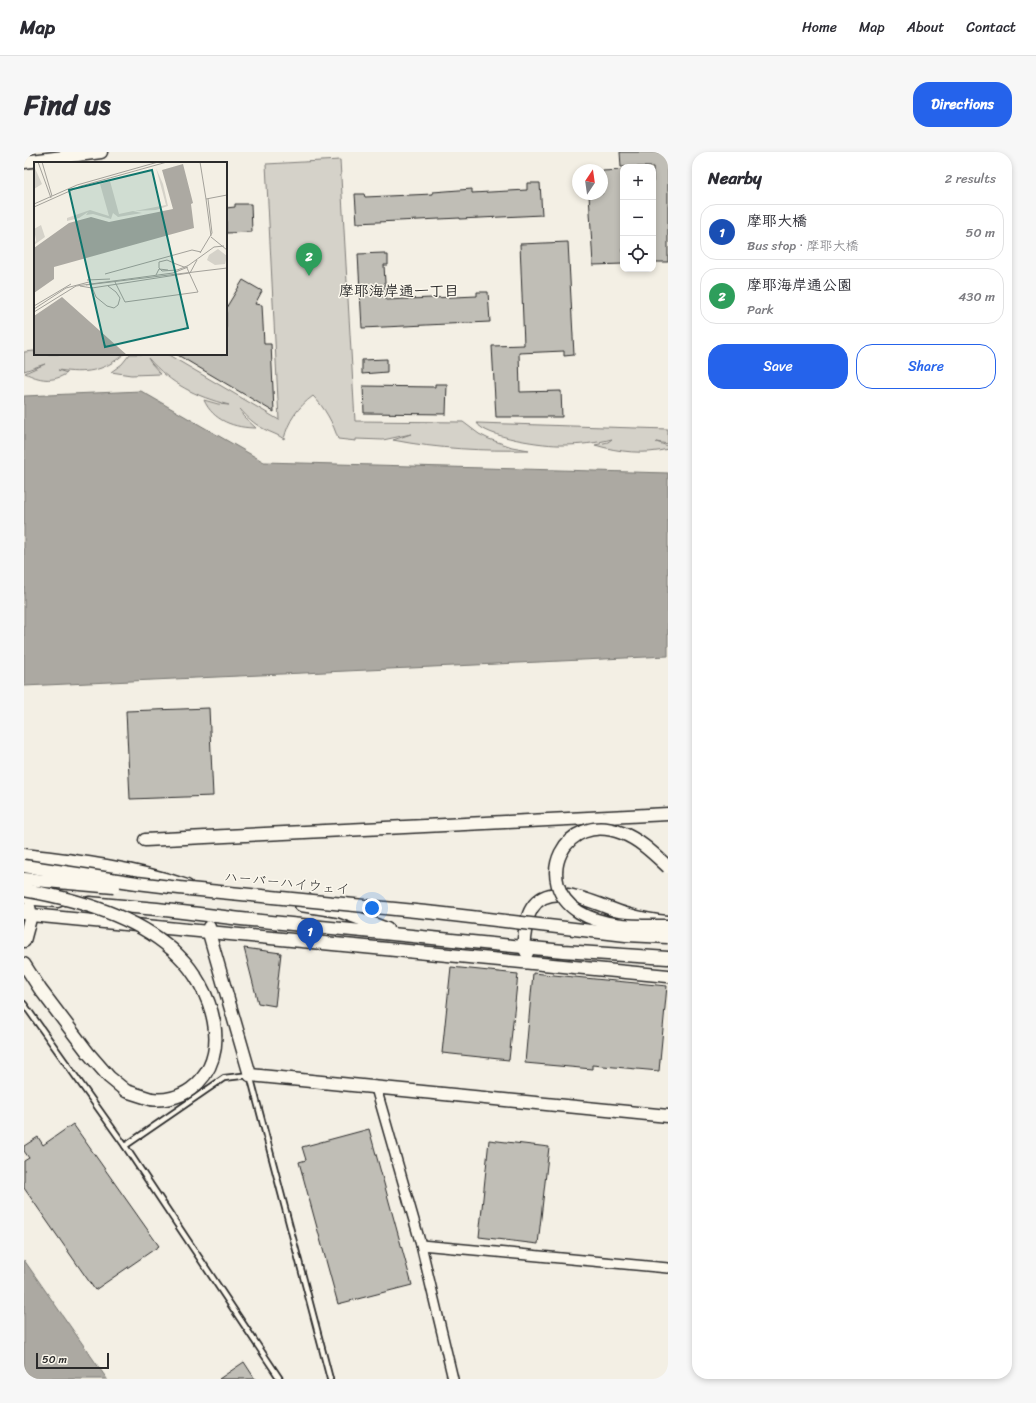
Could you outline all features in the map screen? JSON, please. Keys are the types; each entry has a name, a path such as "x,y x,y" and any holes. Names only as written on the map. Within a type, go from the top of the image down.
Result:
{"street":[{"path":"24,162 101,152"},
{"path":"145,840 668,814"},
{"path":"668,867 643,845 628,836 613,830 596,828 580,833 567,842 560,855 557,876 563,896 572,907 584,915 600,921 618,924 668,926"},
{"path":"24,855 94,864 152,875 203,891 339,911 404,935"},
{"name":"ハーバーハイウェイ","path":"24,866 179,888 436,913 626,935 668,937"},
{"name":"ハーバーハイウェイ","path":"24,879 434,919 623,941 668,943"},
{"path":"24,890 67,899 122,919 164,942 179,956 202,987 213,1013 215,1025 215,1047 208,1070 199,1082 187,1092 177,1097 151,1099 126,1091 109,1077 89,1054 40,989 24,964"},
{"path":"664,976 621,965 531,956 525,951 523,946 529,913 535,903 545,896 565,894 638,917 668,922"},
{"path":"24,896 35,899 157,909 210,916 563,951 668,958"},
{"path":"24,900 29,906 24,941"},
{"path":"28,914 209,933 664,976"},
{"path":"210,916 209,933 250,1075 668,1116"},
{"path":"376,1088 421,1245 453,1379"},
{"path":"421,1245 668,1268"}],"lane":[{"path":"24,1004 125,1146 280,1379"},
{"path":"125,1146 224,1078 250,1075 330,1379"}],"shaded area":[{"path":"340,160 355,421 463,422 479,434 489,439 512,447 529,450 461,449 427,446 393,440 411,434 383,440 356,439 356,441 338,439 328,416 313,396 294,415 288,426 284,439 257,425 240,409 243,416 256,428 240,427 219,418 208,407 204,400 229,405 205,398 185,388 166,375 148,358 161,374 131,375 111,372 122,364 129,355 169,355 279,420 266,164"},
{"path":"34,351 34,355 123,355 109,365 101,368 77,372 58,370 67,373 56,378 41,379 25,373 45,364 24,371 24,352"},
{"path":"141,391 264,462 668,473 668,656 24,686 24,396"},
{"path":"477,423 668,429 668,444 656,442 668,446 668,449 650,452 632,452 595,445 608,442 612,439 594,443 569,445 543,444 516,440 503,436 482,428"},
{"path":"24,1260 107,1379 24,1379"}],"building":[{"path":"620,152 668,152 668,262 656,262 656,164 621,164"},
{"path":"620,170 620,264 593,265 589,200 608,200 608,171"},
{"path":"527,183 540,183 542,215 357,223 355,194 364,194 365,197 433,194 433,192 472,189 472,193 527,190"},
{"path":"235,204 251,204 252,232 227,233 227,208 235,207"},
{"path":"568,242 574,355 564,356 564,351 519,353 520,392 561,391 562,417 496,417 492,346 524,345 520,244"},
{"path":"384,253 384,255 388,255 388,265 384,265 386,300 477,296 477,292 488,292 490,322 362,328 358,254"},
{"path":"243,280 262,291 255,304 262,305 264,344 271,344 274,412 178,355 227,355 227,306"},
{"path":"387,359 387,372 362,374 362,360"},
{"path":"435,384 447,384 446,414 364,413 363,386 435,387"},
{"path":"209,708 213,796 130,799 126,711"},
{"path":"244,948 281,953 275,1006 258,1003"},
{"path":"451,967 518,974 509,1060 442,1053"},
{"path":"533,973 667,986 659,1071 592,1065 592,1069 525,1063"},
{"path":"73,1124 159,1246 95,1290 24,1188 24,1161 29,1158 24,1151 24,1146 38,1137 43,1145"},
{"path":"369,1129 412,1285 338,1304 299,1162 306,1160 302,1147"},
{"path":"489,1140 549,1147 538,1244 479,1237"},
{"path":"244,1362 255,1379 219,1379"}],"place":[{"name":"摩耶海岸通公園","path":"309,276"},
{"name":"摩耶大橋","path":"310,951"}],"district":[{"name":"摩耶海岸通一丁目","path":"399,291"}]}
